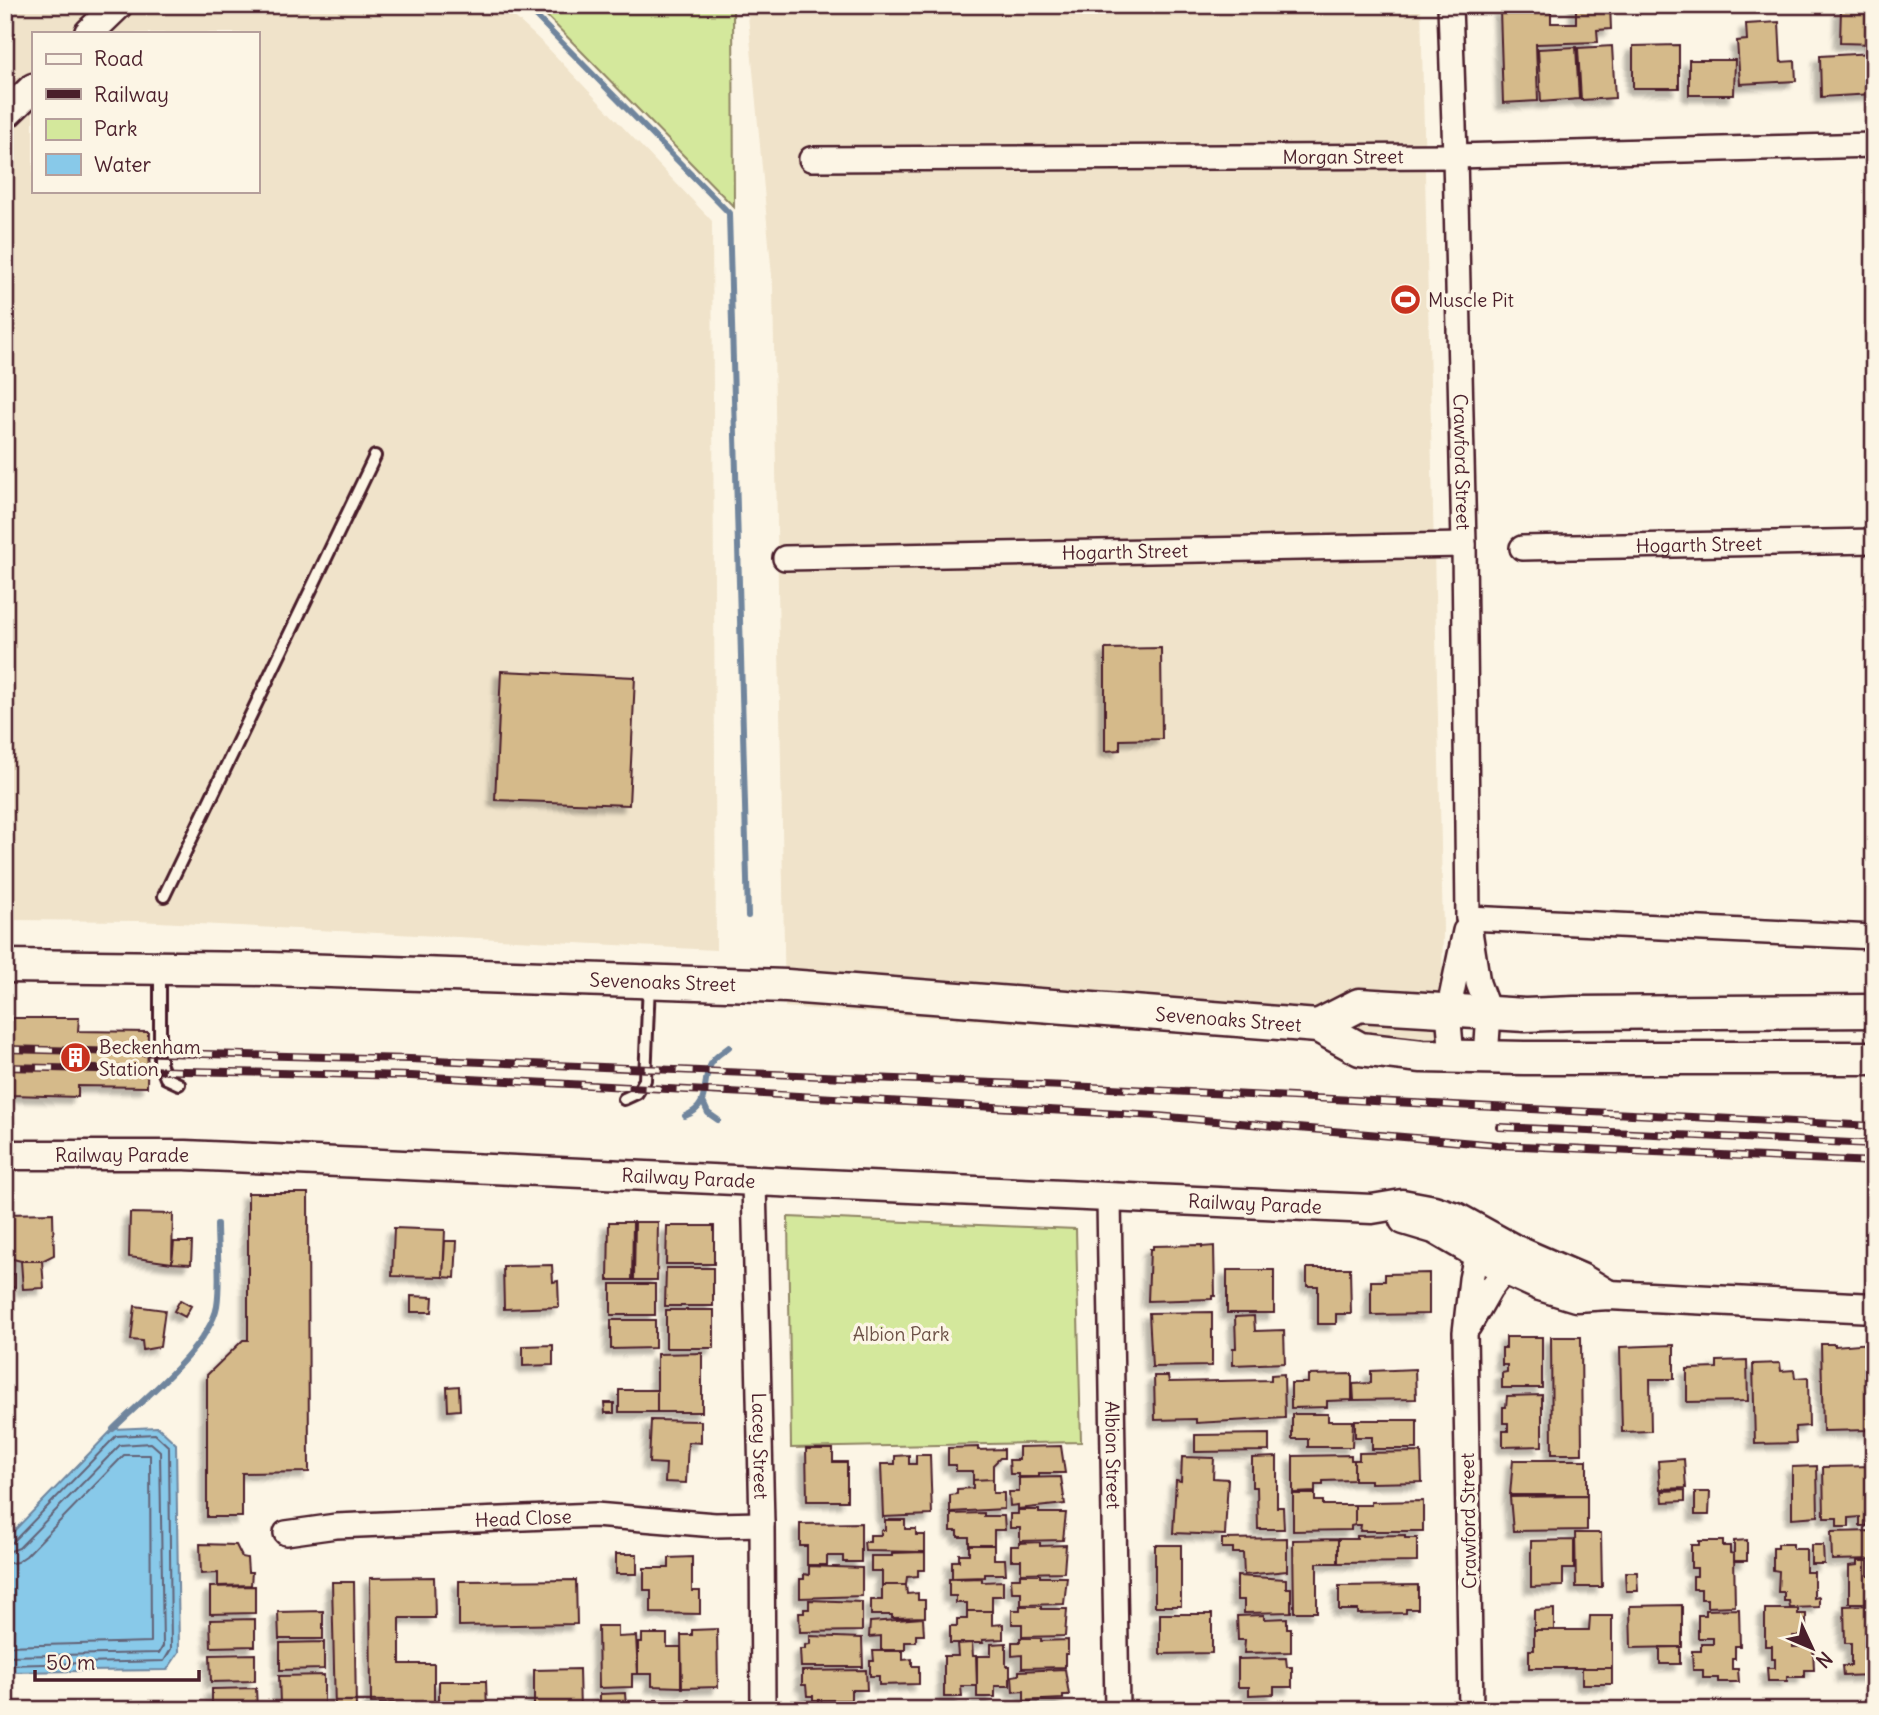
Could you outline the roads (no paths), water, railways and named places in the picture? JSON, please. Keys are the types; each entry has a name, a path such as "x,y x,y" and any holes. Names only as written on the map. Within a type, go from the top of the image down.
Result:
{"main road":[{"name":"Sevenoaks Street","path":"5,966 297,970 787,986 1318,1026 1360,1049 1486,1058 1874,1058"},
{"name":"Sevenoaks Street","path":"1318,1026 1359,1005 1525,1015 1874,1011"}],"street":[{"path":"90,32 118,5"},
{"name":"Crawford Street","path":"1450,5 1464,545 1468,918 1478,983 1489,1013 1486,1058"},
{"path":"5,115 32,89"},
{"name":"Morgan Street","path":"811,159 1455,156 1874,145"},
{"name":"Hogarth Street","path":"1522,548 1874,541"},
{"name":"Hogarth Street","path":"785,558 1464,545"},
{"path":"1468,918 1874,937"},
{"name":"Crawford Street","path":"1452,1056 1448,1012 1468,918"},
{"name":"Railway Parade","path":"5,1155 185,1155 1372,1209 1479,1242 1510,1260 1540,1286 1576,1297 1609,1295 1874,1308"},
{"name":"Lacey Street","path":"754,1182 762,1524 763,1710"},
{"name":"Albion Street","path":"1109,1199 1116,1710"},
{"name":"Crawford Street","path":"1471,1710 1465,1332 1479,1242"},
{"path":"1465,1332 1510,1260"},
{"name":"Head Close","path":"286,1533 336,1526 595,1515 715,1525 762,1524"}],"lane":[{"path":"164,896 375,456"},
{"path":"160,969 160,1063 166,1078 179,1084"},
{"path":"624,1099 637,1093 645,1080 649,983"}],"water":[{"path":"158,1427 176,1444 179,1652 167,1670 5,1672 5,1540 113,1429"}],"waterway":[{"path":"525,5 729,213 748,916"},
{"path":"685,1116 699,1106 712,1062 729,1047"},
{"path":"703,1102 708,1113 718,1120"},
{"path":"113,1429 189,1355 212,1322 218,1296 217,1224"}],"railway":[{"path":"5,1049 410,1059 1090,1087 1874,1126"},
{"path":"5,1067 411,1076 747,1093 1157,1116 1498,1145 1874,1162"},
{"path":"1499,1127 1874,1144"}],"place":[{"name":"Muscle Pit","path":"1405,300"},
{"name":"Beckenham Station","path":"76,1058"}],"park label":[{"name":"Albion Park","path":"901,1334"}]}
